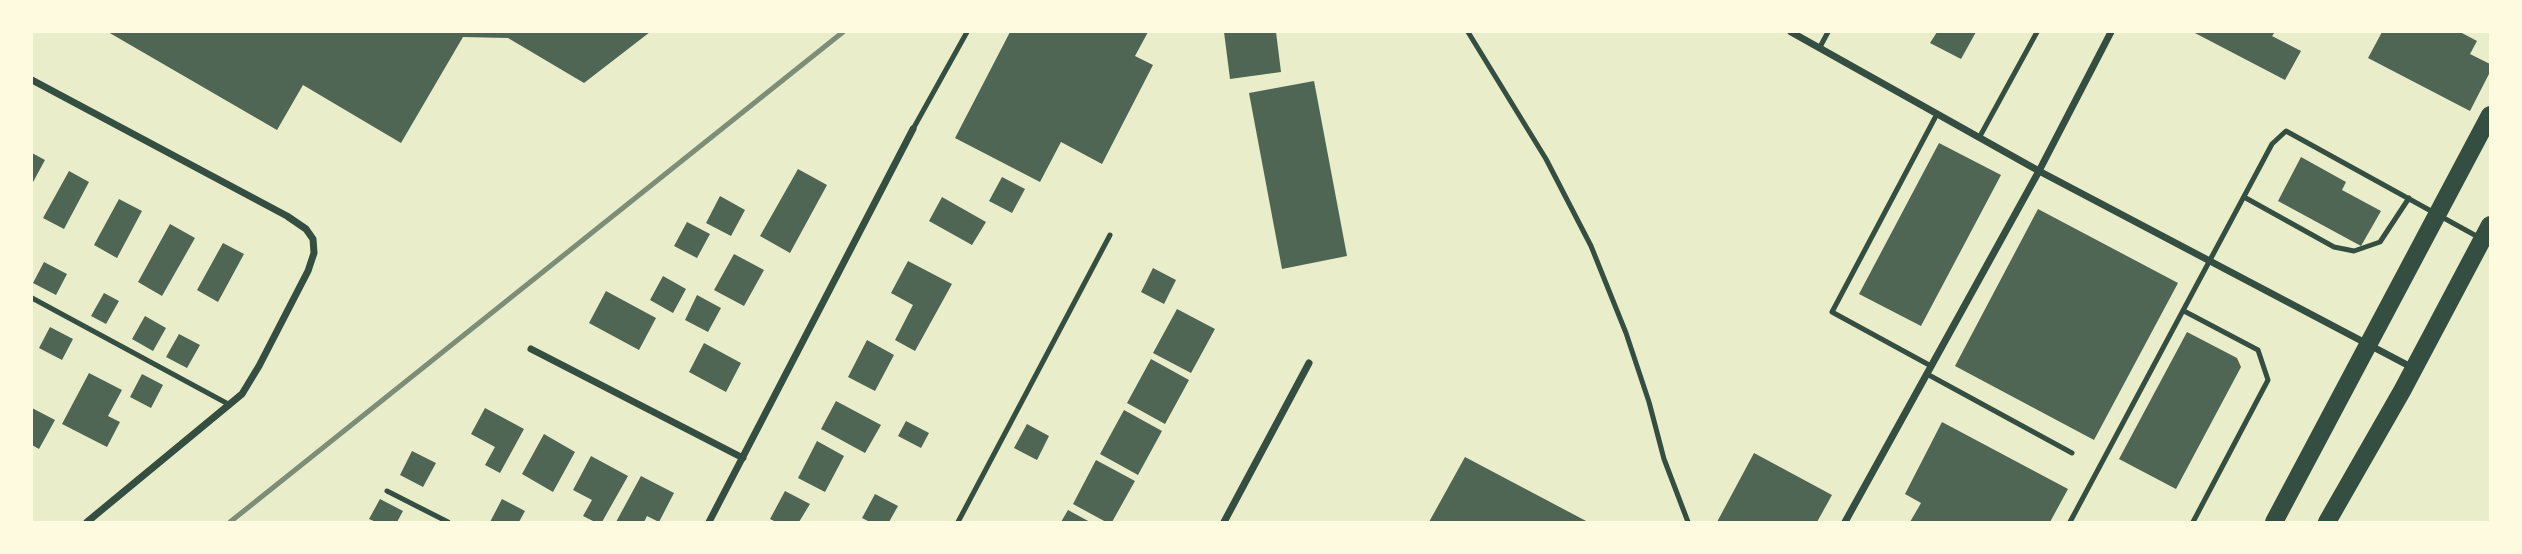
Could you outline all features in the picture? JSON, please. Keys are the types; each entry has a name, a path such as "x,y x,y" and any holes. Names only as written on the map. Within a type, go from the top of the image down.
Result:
{"main road":[{"path":"2274,523 2490,115"},
{"path":"2327,523 2487,232"}],"street":[{"path":"1791,32 2039,171 2414,368"},
{"path":"1845,523 2039,171 2111,32"},
{"path":"32,80 287,216 306,229 313,239 314,253 308,271 252,380 242,394 87,523"},
{"path":"709,523 913,129"},
{"path":"531,349 743,458"},
{"path":"1224,523 1310,363"}],"lane":[{"path":"913,129 967,32"},
{"path":"1468,32 1546,159 1591,246 1626,333 1664,459 1688,523"},
{"path":"1819,47 1828,32"},
{"path":"1979,138 2037,32"},
{"path":"1931,366 1832,312 1937,114"},
{"path":"2070,523 2272,145 2286,131 2439,214 2487,232"},
{"path":"2244,197 2334,247 2354,251 2380,242 2409,198"},
{"path":"958,523 1110,235"},
{"path":"32,298 230,405"},
{"path":"2184,312 2258,350 2268,380 2193,523"},
{"path":"1927,374 2072,453"},
{"path":"387,491 448,523"}],"building":[{"path":"108,32 650,32 584,83 508,38 463,37 401,143 303,85 277,130"},
{"path":"1010,32 1148,32 1135,56 1153,65 1102,164 1061,142 1040,182 955,138"},
{"path":"1224,32 1276,32 1281,72 1230,79"},
{"path":"1937,32 1976,32 1961,59 1930,43"},
{"path":"2193,32 2275,32 2272,36 2301,51 2285,80"},
{"path":"2382,32 2460,32 2477,41 2470,54 2490,64 2490,72 2470,111 2368,58"},
{"path":"1314,81 1347,256 1282,269 1249,93"},
{"path":"1939,143 2001,175 1921,326 1859,294"},
{"path":"32,153 45,160 32,184"},
{"path":"2301,157 2346,182 2342,190 2381,211 2361,246 2278,201"},
{"path":"798,169 827,185 790,253 760,236"},
{"path":"69,171 89,182 64,229 43,218"},
{"path":"1002,177 1025,189 1012,213 989,201"},
{"path":"720,196 745,210 731,236 706,223"},
{"path":"942,197 986,222 972,245 929,221"},
{"path":"119,199 142,211 117,258 94,245"},
{"path":"2038,209 2178,283 2094,440 1955,366"},
{"path":"687,222 710,234 697,258 674,246"},
{"path":"170,224 195,238 162,296 138,282"},
{"path":"223,243 244,254 218,302 197,290"},
{"path":"734,254 764,270 744,306 714,290"},
{"path":"908,261 952,284 915,351 895,340 913,305 891,293"},
{"path":"44,262 67,274 56,295 33,283"},
{"path":"1153,268 1176,280 1164,304 1141,292"},
{"path":"663,276 686,289 673,313 650,300"},
{"path":"606,291 656,318 639,350 589,323"},
{"path":"104,293 119,301 106,324 91,316"},
{"path":"697,295 721,308 708,332 685,320"},
{"path":"1177,309 1215,329 1191,373 1153,353"},
{"path":"145,316 166,328 153,351 132,339"},
{"path":"50,327 73,339 62,360 39,348"},
{"path":"2187,332 2237,358 2241,367 2176,489 2119,459"},
{"path":"179,334 200,345 187,368 166,357"},
{"path":"867,340 894,355 875,391 848,377"},
{"path":"704,343 741,363 726,392 689,372"},
{"path":"1151,359 1189,380 1165,424 1127,403"},
{"path":"89,373 122,390 108,416 120,422 107,447 62,424"},
{"path":"142,374 163,385 151,408 130,397"},
{"path":"836,401 881,425 865,453 821,429"},
{"path":"32,408 55,420 39,449 32,445"},
{"path":"485,408 524,429 500,473 485,465 495,447 471,434"},
{"path":"1124,410 1162,431 1138,475 1100,454"},
{"path":"906,421 929,433 921,448 898,436"},
{"path":"1942,422 2068,489 2050,522 1910,522 1921,503 1905,494"},
{"path":"1027,424 1049,436 1037,460 1014,448"},
{"path":"544,434 575,452 553,492 522,474"},
{"path":"817,441 844,456 825,492 798,478"},
{"path":"412,451 436,463 423,487 400,475"},
{"path":"1754,453 1832,495 1817,522 1717,522"},
{"path":"591,456 628,476 602,522 595,522 583,516 592,500 573,490"},
{"path":"1465,457 1588,522 1429,522"},
{"path":"1096,460 1135,481 1112,522 1106,522 1073,504"},
{"path":"641,476 674,493 659,522 647,516 644,522 616,522"},
{"path":"785,491 810,504 799,522 776,522 770,519"},
{"path":"875,494 898,506 889,522 870,522 862,518"},
{"path":"380,499 403,511 397,522 376,522 369,519"},
{"path":"502,499 525,511 519,522 490,522"},
{"path":"1068,510 1090,522 1061,522"}],"railway":[{"path":"230,522 843,32"}]}
